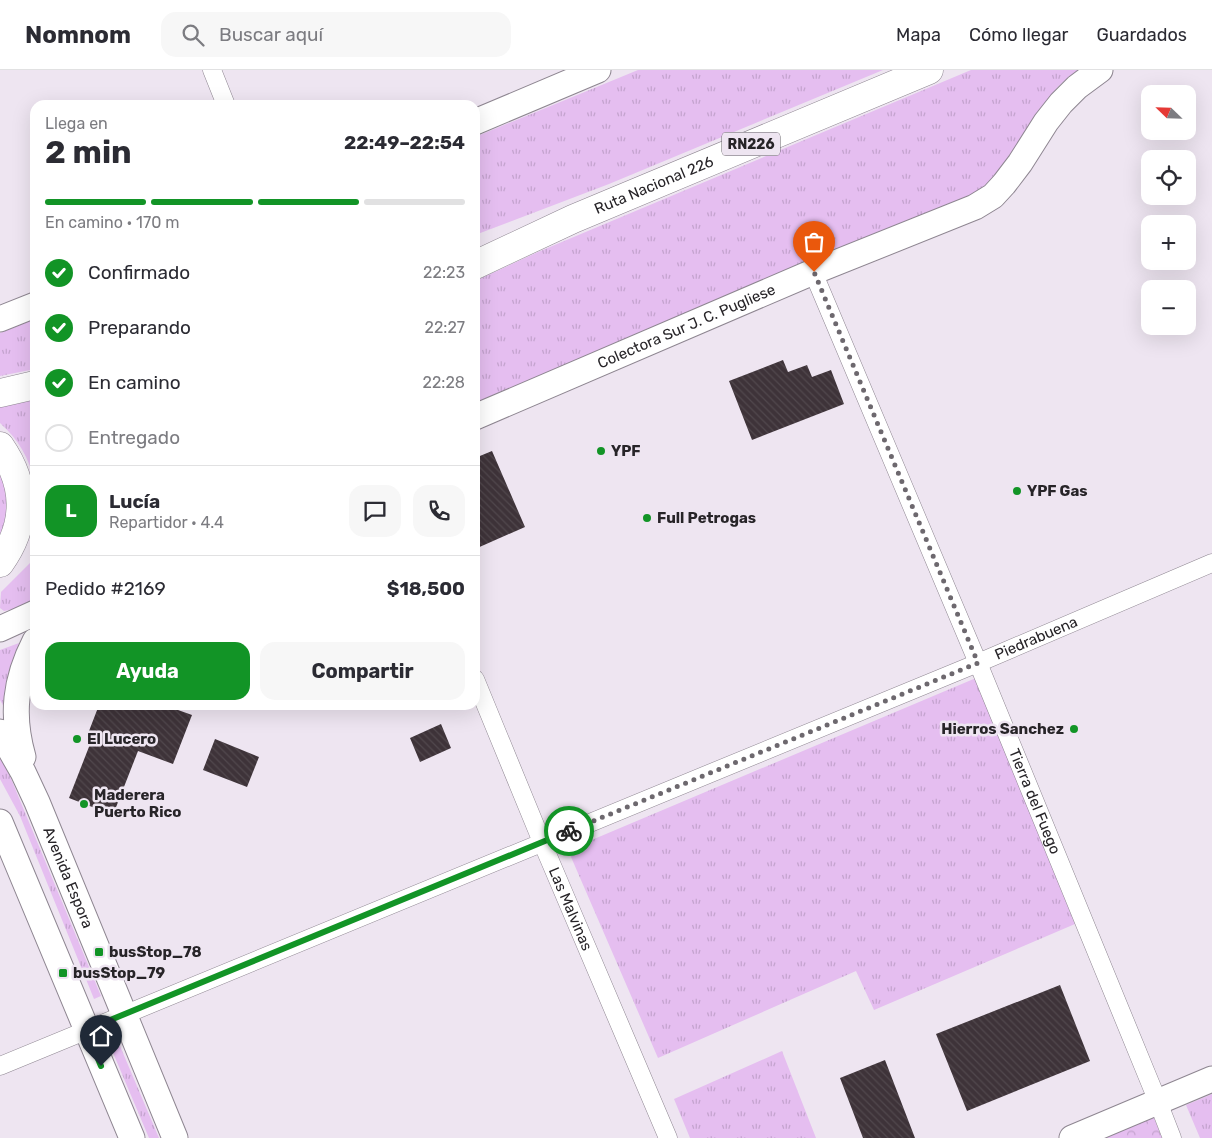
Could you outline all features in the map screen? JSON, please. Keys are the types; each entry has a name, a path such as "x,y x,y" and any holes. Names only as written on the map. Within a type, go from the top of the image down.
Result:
{"highway":[{"name":"Ruta Nacional 226","path":"480,263 573,219 929,70"},
{"name":"Ruta Nacional 226","path":"480,249 573,219"},
{"path":"0,393 30,386"},
{"path":"0,446 12,465 18,485 20,518 17,532 0,564"},
{"path":"0,564 30,543"}],"main road":[{"path":"480,120 598,70"},
{"name":"Colectora Sur J. C. Pugliese","path":"480,415 814,272 975,207 993,196 1020,163 1046,122 1061,103 1077,87 1100,70"},
{"path":"0,320 30,307"},
{"path":"0,629 30,616"},
{"path":"30,650 17,692 16,725 37,802"},
{"name":"Avenida Espora","path":"0,732 24,772 37,802 126,1014 175,1138"},
{"path":"0,822 132,1138"},
{"path":"1072,1138 1212,1079"}],"street":[{"path":"212,70 224,100"},
{"name":"Tierra del Fuego","path":"814,272 978,663 1172,1138"},
{"name":"Piedrabuena","path":"0,1066 978,663 1212,563"},
{"name":"Las Malvinas","path":"480,691 668,1138"}],"green space":[{"path":"638,70 883,70 609,184 480,233 480,135"},
{"path":"971,70 1078,70 1057,88 1001,168 977,192 480,409 480,279 538,252"},
{"path":"30,321 30,370 0,376 0,333"},
{"path":"30,396 30,465 13,436 0,423 0,402"},
{"path":"0,472 6,488 9,508 0,540"},
{"path":"30,563 30,602 18,608 4,611 0,608 1,592"},
{"path":"19,643 9,677 6,711 0,700 0,650"},
{"path":"976,678 1075,924 874,1010 856,971 658,1058 568,850"},
{"path":"0,752 101,996 94,999 20,816 0,779"},
{"path":"120,1046 159,1138 149,1138 111,1048"},
{"path":"782,1051 816,1138 690,1138 674,1099"},
{"path":"1212,1094 1212,1138 1200,1138 1186,1105"},
{"path":"1153,1115 1162,1138 1099,1138"}],"building":[{"path":"783,360 788,372 807,365 812,377 831,370 844,404 752,440 729,381"},
{"path":"492,451 525,527 480,547 480,456"},
{"path":"97,710 178,710 192,715 173,764 138,751 113,815 69,798 94,734 89,731"},
{"path":"441,724 451,748 420,762 410,738"},
{"path":"215,739 259,757 247,787 203,770"},
{"path":"1060,985 1090,1061 967,1111 936,1034"},
{"path":"885,1060 915,1138 863,1138 840,1078"}],"way so far":[{"path":"569,831 978,663 814,272"}],"place":[{"name":"YPF","path":"601,451"},
{"name":"YPF Gas","path":"1017,491"},
{"name":"Full Petrogas","path":"647,518"},
{"name":"Hierros Sanchez","path":"1074,729"},
{"name":"El Lucero","path":"77,739"},
{"name":"Maderera Puerto Rico","path":"84,804"},
{"name":"busStop_78","path":"99,952"},
{"name":"busStop_79","path":"63,973"}],"route":[{"path":"101,1066 86,1030 569,831"}]}
